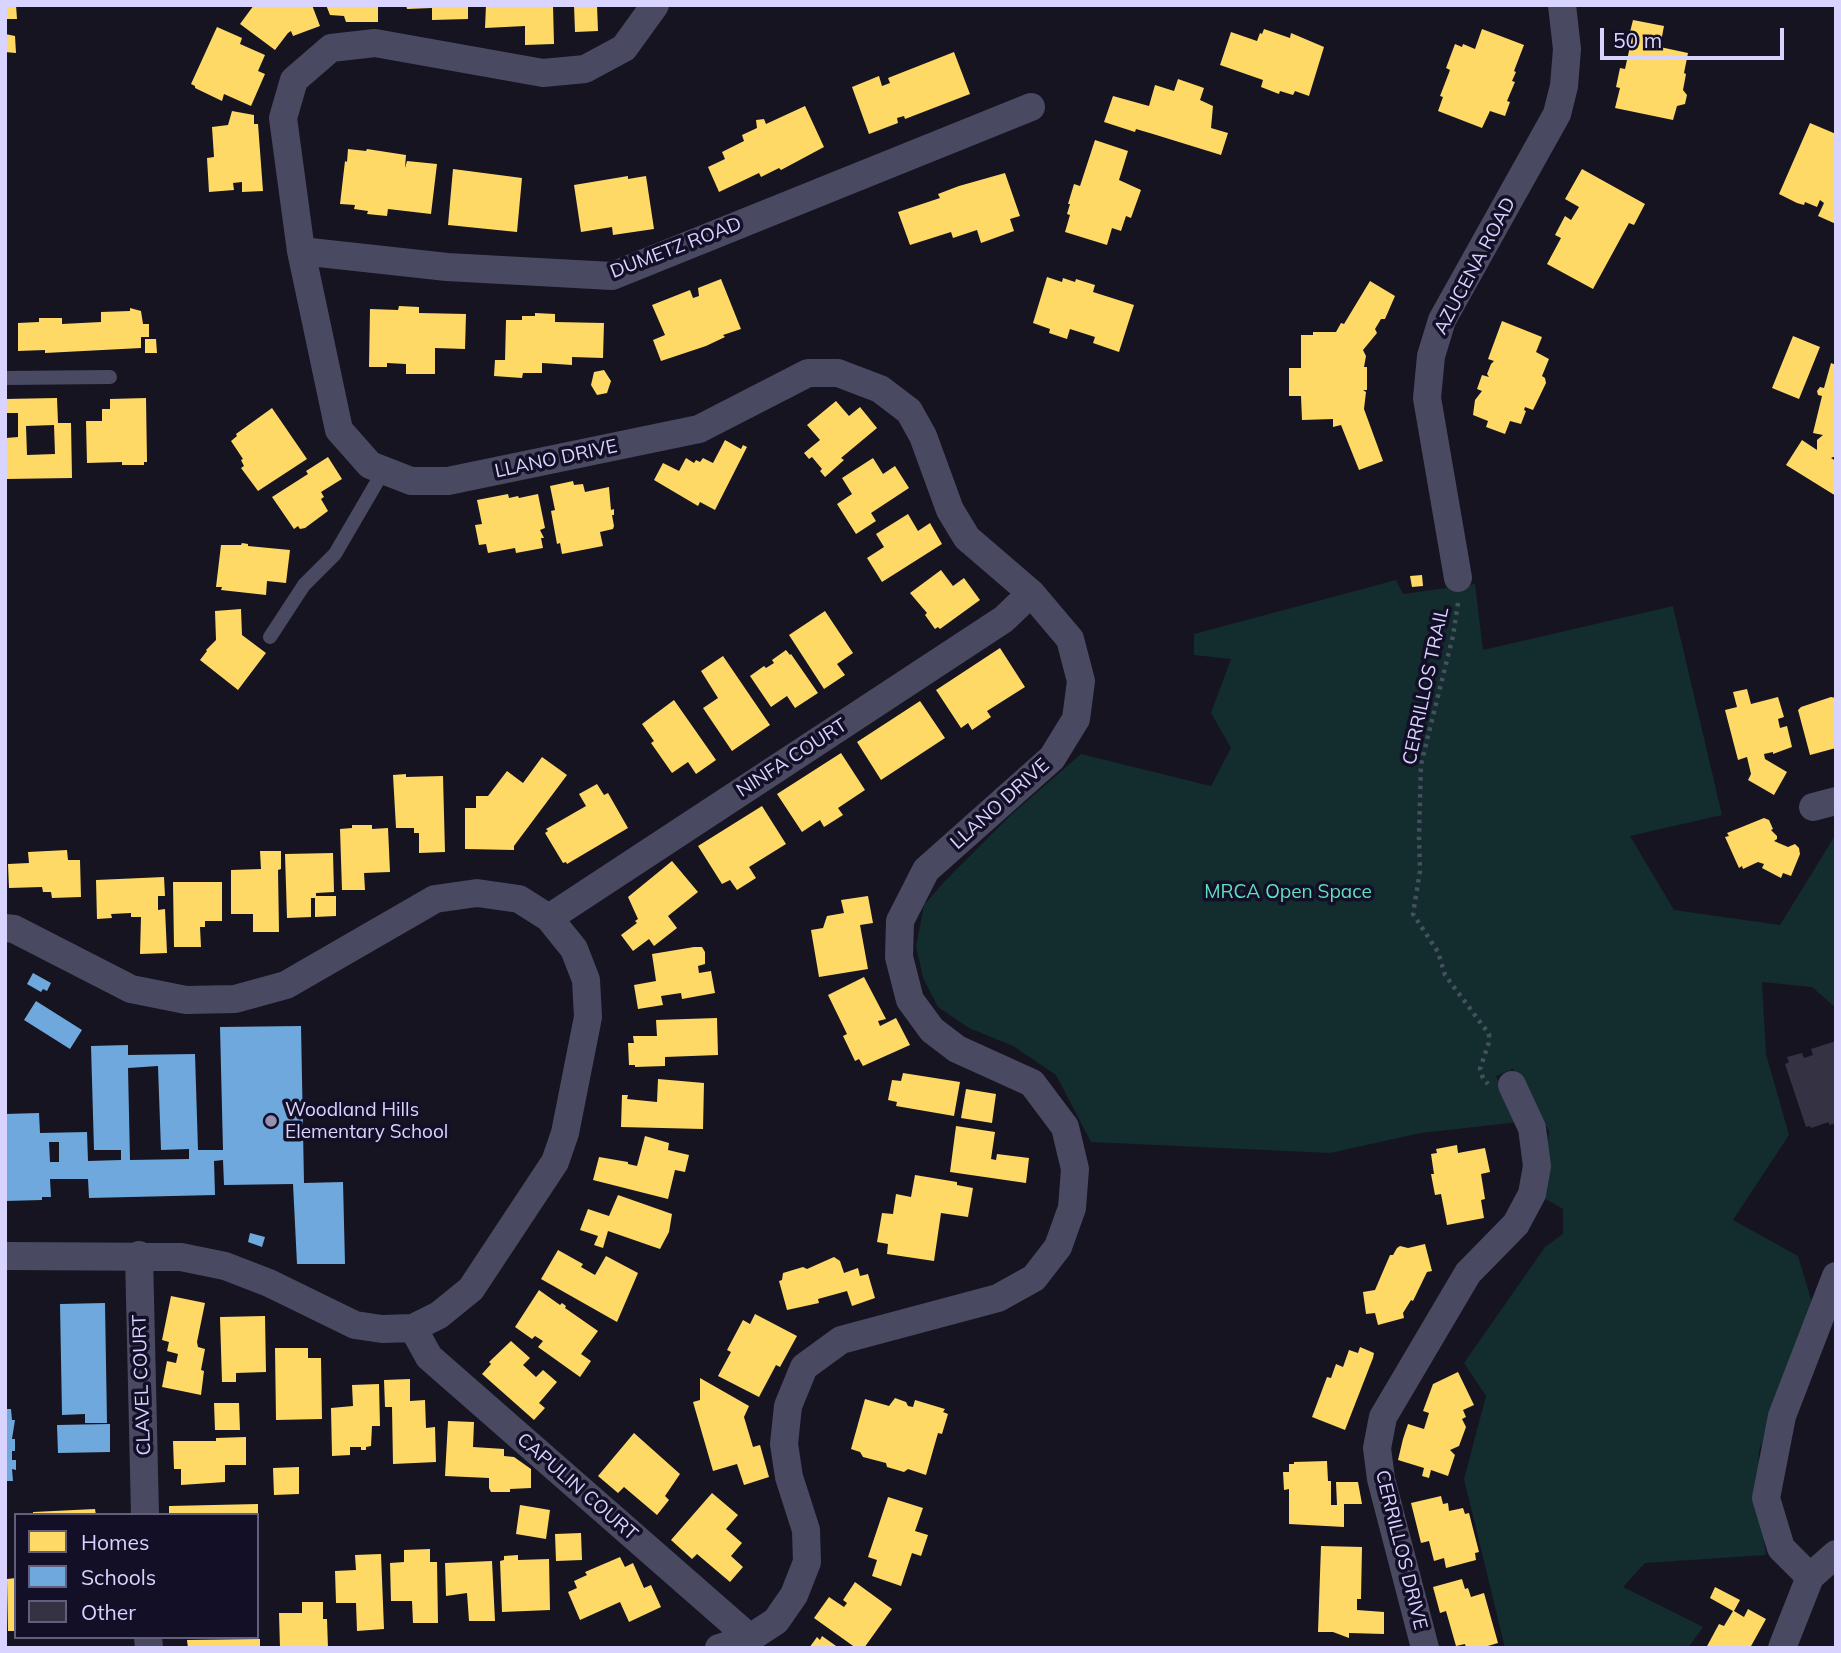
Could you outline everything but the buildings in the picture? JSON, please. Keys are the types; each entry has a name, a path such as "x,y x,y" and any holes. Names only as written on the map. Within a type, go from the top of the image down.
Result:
{"street":[{"name":"LLANO DRIVE","path":"655,5 624,48 585,69 543,73 375,43 331,48 294,80 283,118 301,251 339,430 370,465 411,481 448,481 699,429 808,373 838,373 880,389 909,411 923,436 950,510 967,538 1031,593 1070,639 1081,681 1076,719 1052,758 926,870 900,921 899,957 910,1000 932,1030 957,1049 1032,1083 1065,1127 1075,1169 1072,1208 1058,1247 1034,1278 998,1298 841,1340 804,1367 788,1406 784,1444 789,1477 806,1530 807,1562 793,1595 776,1621 750,1638 719,1648"},
{"name":"AZUCENA ROAD","path":"1458,578 1427,398 1431,356 1442,320 1557,114 1564,86 1567,48 1562,5"},
{"name":"DUMETZ ROAD","path":"301,251 447,267 612,276 1031,107"},
{"name":"NINFA COURT","path":"549,918 1004,619 1031,593"},
{"path":"5,928 14,929 131,989 186,1000 234,999 286,985 435,899 477,893 519,899 549,918 574,949 586,980 588,1017 565,1133 555,1162 471,1289 439,1315 413,1328 382,1329 355,1325 269,1283 225,1266 181,1257 5,1256"},
{"name":"CERRILLOS DRIVE","path":"1425,1648 1381,1479 1377,1448 1383,1417 1468,1273 1516,1224 1532,1194 1537,1166 1532,1128 1512,1086"},
{"name":"CLAVEL COURT","path":"139,1255 145,1513"},
{"path":"1810,1577 1781,1548 1766,1498 1782,1416 1836,1276"},
{"name":"CAPULIN COURT","path":"413,1328 429,1357 750,1638"},
{"path":"1782,1648 1810,1577 1836,1554"}],"lane":[{"path":"5,378 110,377"},
{"path":"270,637 304,585 335,554 384,470"}],"path":[{"name":"CERRILLOS TRAIL","path":"1458,578 1458,605 1453,636 1421,764 1420,871 1413,915 1438,951 1445,975 1489,1034 1480,1069 1483,1078 1488,1084 1512,1086"}],"green space":[{"name":"MRCA Open Space","path":"1396,580 1403,594 1475,584 1483,650 1673,606 1722,815 1630,836 1674,910 1780,925 1836,834 1836,1008 1812,987 1762,982 1766,1054 1789,1135 1733,1220 1798,1256 1813,1306 1759,1451 1758,1499 1766,1555 1645,1563 1623,1587 1703,1627 1688,1648 1505,1648 1464,1479 1486,1396 1464,1363 1545,1247 1563,1234 1563,1209 1542,1197 1549,1131 1513,1069 1496,1076 1519,1122 1421,1133 1330,1153 1091,1142 1056,1075 1013,1046 969,1028 938,1007 923,978 916,946 924,905 1012,814 1081,754 1211,786 1231,748 1211,713 1231,659 1194,655 1194,634"}],"place":[{"name":"Woodland Hills Elementary School","path":"271,1121"}]}
